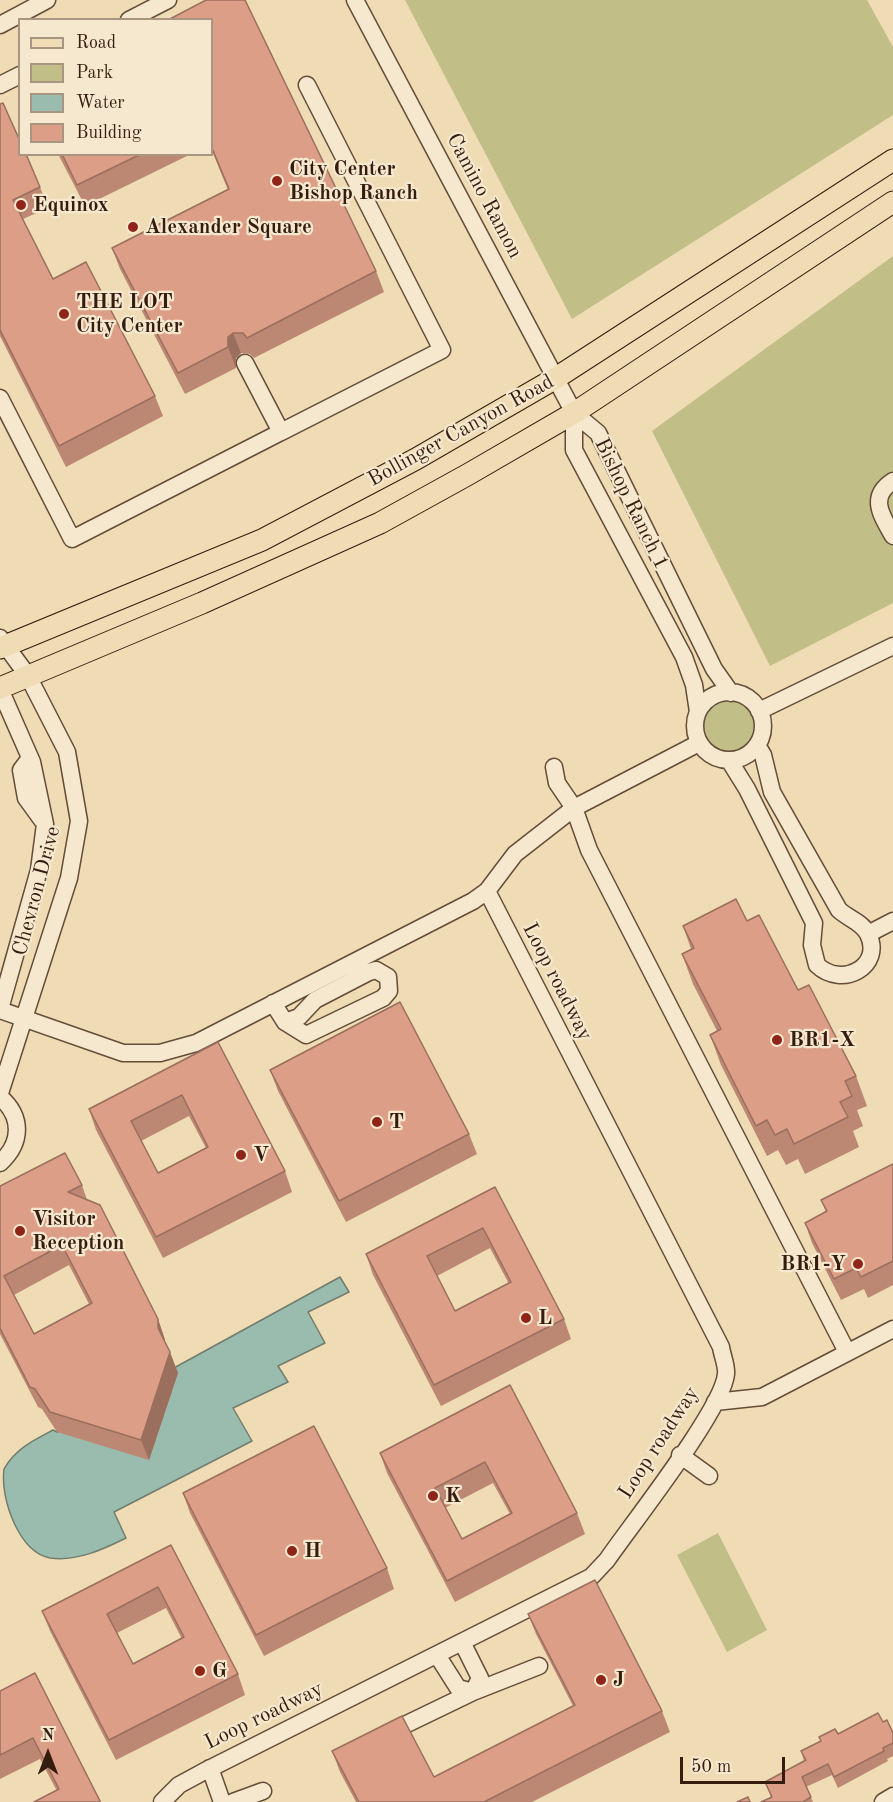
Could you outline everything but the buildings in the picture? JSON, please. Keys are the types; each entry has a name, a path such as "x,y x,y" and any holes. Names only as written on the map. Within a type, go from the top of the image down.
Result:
{"main road":[{"name":"Bollinger Canyon Road","path":"2,644 262,540 416,459 555,378 893,160"},
{"name":"Bollinger Canyon Road","path":"0,688 380,523 574,413 893,202"}],"street":[{"path":"0,25 47,0"},
{"path":"133,18 168,0"},
{"name":"Camino Ramon","path":"355,0 574,413"},
{"path":"0,85 18,76"},
{"path":"0,398 72,539 442,350 307,85"},
{"path":"245,363 281,432"},
{"name":"Bishop Ranch 1","path":"574,413 598,433 714,669 731,693"},
{"name":"Bishop Ranch 1","path":"574,413 574,450 684,657 694,685 698,712"},
{"path":"893,482 878,496 878,508 893,537"},
{"name":"Chevron Drive","path":"0,1095 69,878 79,821 67,752 28,676 2,644"},
{"path":"759,711 893,646"},
{"path":"0,688 22,736"},
{"path":"731,693 746,697 759,711 763,728 757,745 747,755 729,760 709,754 699,743 695,728 698,712 708,699 731,693"},
{"path":"0,723 22,736"},
{"name":"Chevron Drive","path":"0,1010 39,870 45,824 26,798 21,771 30,758 22,736"},
{"path":"0,1010 123,1053 160,1053 196,1043 473,902 487,891 515,854 574,808 699,743"},
{"path":"729,760 747,789 814,923 812,945 817,965 834,975 852,974 860,970 870,951 868,934 857,921 848,918 839,910 772,792 763,755 757,745"},
{"path":"554,767 557,783 574,808 589,850 847,1352"},
{"name":"Loop roadway","path":"162,1802 179,1785 210,1768 591,1576 607,1560 680,1455 715,1402 726,1374 721,1347 487,891"},
{"path":"868,934 893,921"},
{"path":"273,1003 285,1022 306,1035 383,998 389,991 388,977 376,970 369,972 315,1000 299,1017 285,1022"},
{"path":"0,1095 16,1116 18,1130 16,1143 9,1155 0,1163"},
{"path":"715,1402 762,1398 893,1329"},
{"path":"680,1455 709,1476"},
{"path":"462,1642 480,1678 473,1692"},
{"path":"437,1655 458,1688 473,1692"},
{"path":"369,1741 473,1692 538,1666"},
{"path":"210,1768 222,1802"},
{"path":"233,1802 263,1791"},
{"path":"883,1802 893,1796"}],"green space":[{"path":"405,0 867,0 893,47 893,115 572,319"},
{"path":"893,256 893,603 770,666 652,431"},
{"path":"730,701 740,703 748,709 754,717 756,727 754,737 748,745 740,751 730,753 720,751 712,745 706,737 704,727 706,717 712,709 720,703"},
{"path":"718,1533 767,1630 727,1652 677,1555"}],"water":[{"path":"340,1277 349,1292 308,1312 325,1343 278,1366 288,1382 233,1408 252,1441 114,1512 126,1538 90,1554 60,1559 39,1554 29,1546 14,1522 5,1495 4,1469 19,1451 53,1430 57,1432"}],"place":[{"name":"City Center Bishop Ranch","path":"277,181"},
{"name":"Equinox","path":"21,205"},
{"name":"Alexander Square","path":"133,227"},
{"name":"THE LOT City Center","path":"64,314"},
{"name":"BR1-X","path":"777,1040"},
{"name":"T","path":"377,1122"},
{"name":"V","path":"241,1155"},
{"name":"Visitor Reception","path":"20,1231"},
{"name":"BR1-Y","path":"858,1264"},
{"name":"L","path":"526,1318"},
{"name":"K","path":"433,1496"},
{"name":"H","path":"292,1551"},
{"name":"G","path":"200,1671"},
{"name":"J","path":"601,1680"}]}
